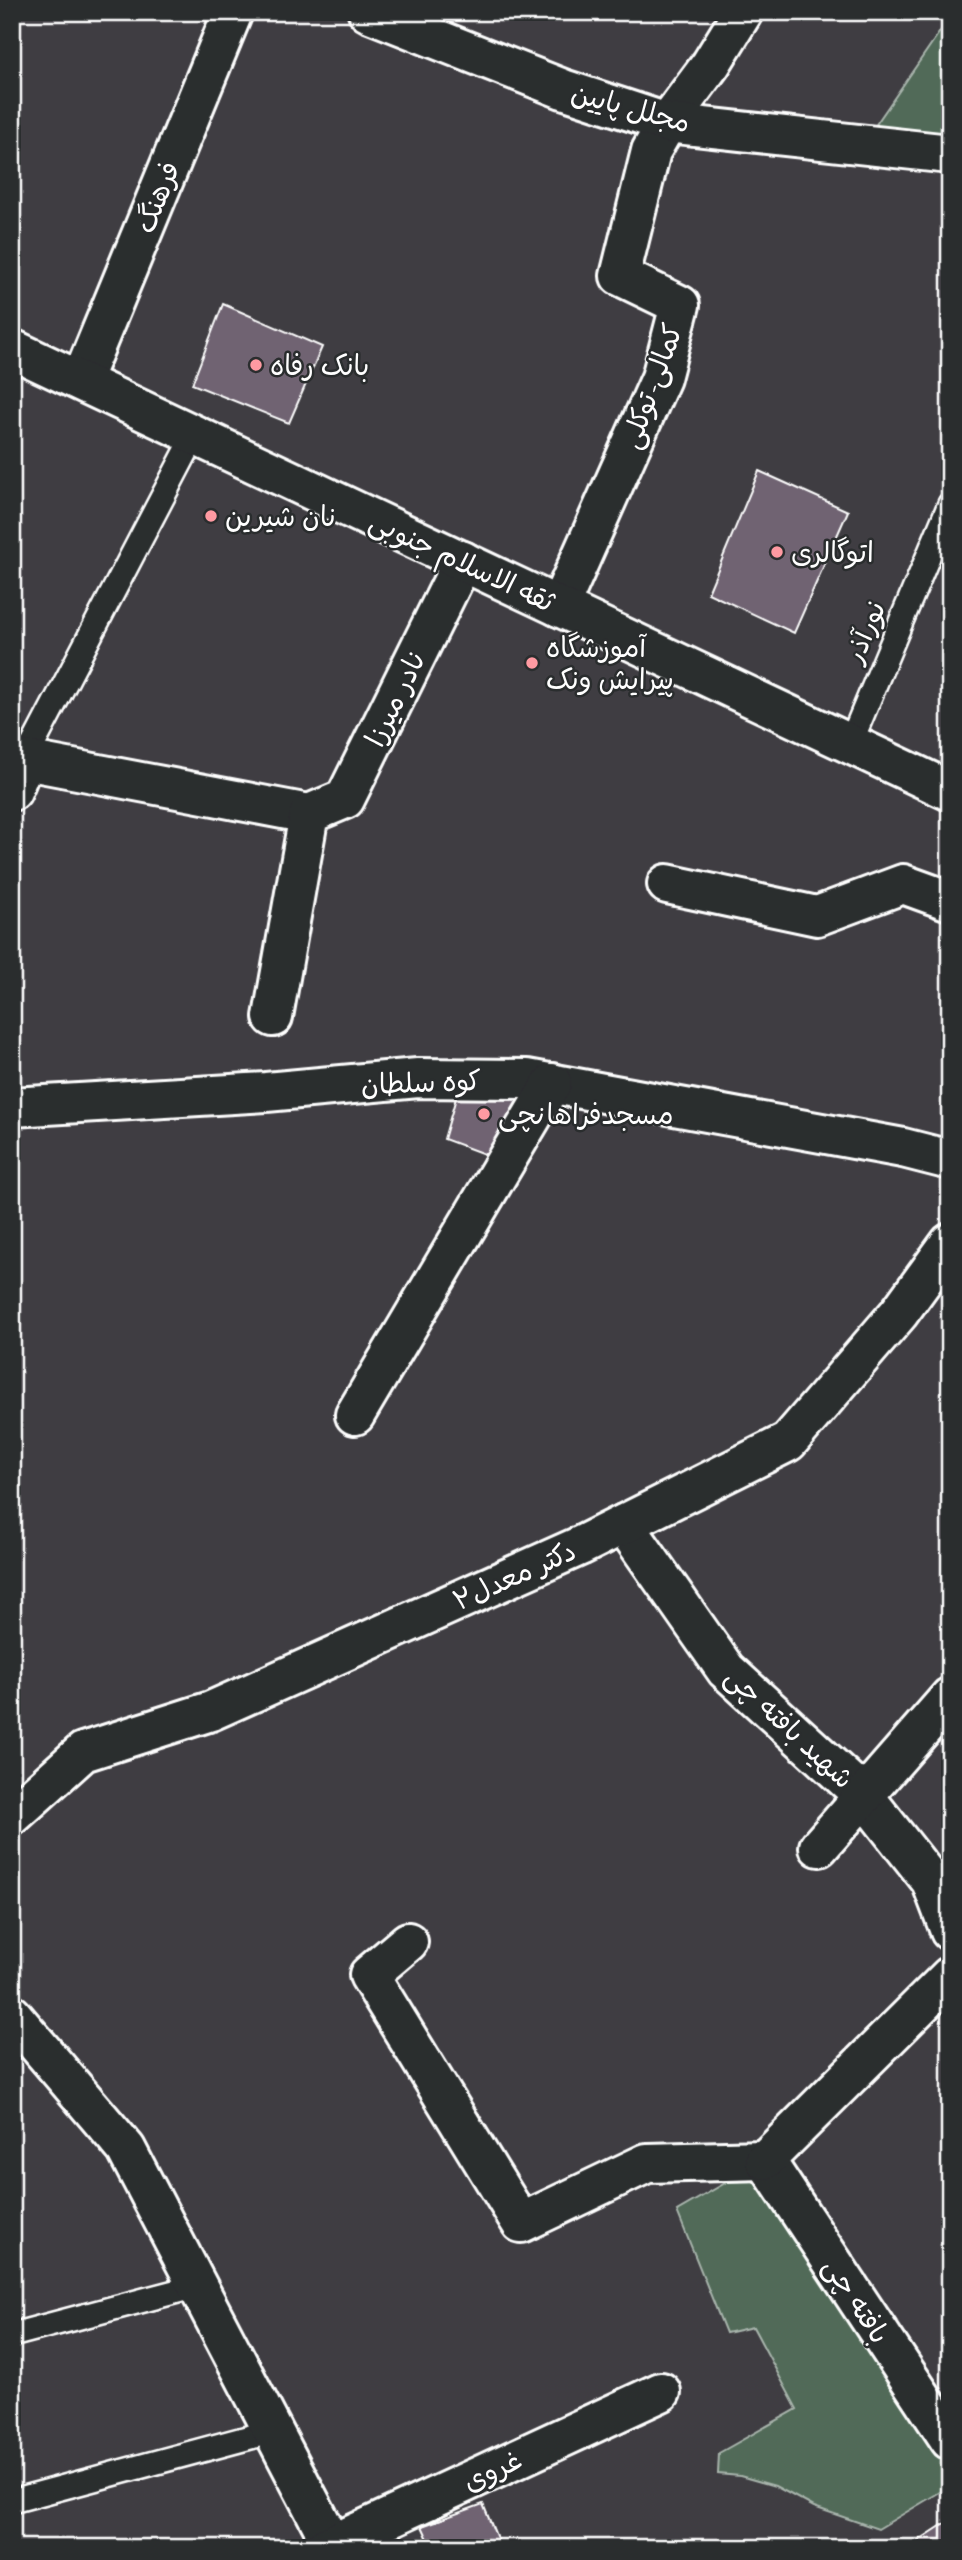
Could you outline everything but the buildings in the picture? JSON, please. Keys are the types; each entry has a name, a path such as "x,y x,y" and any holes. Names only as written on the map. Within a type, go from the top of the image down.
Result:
{"street":[{"name":"فرهنگ","path":"81,381 233,12"},
{"name":"مجلل پایین","path":"368,12 563,89 667,123 950,154"},
{"name":"کمالی-توکلی","path":"559,607 661,377 680,305 620,276 651,151 667,123 710,64 743,12"},
{"name":"ثقه الاسلام جنوبی","path":"12,349 950,791"},
{"name":"نادر میرزا","path":"309,814 345,799 463,561"},
{"path":"16,769 309,814 273,1017"},
{"path":"667,884 817,916 903,884 950,901"},
{"name":"کوه سلطان","path":"12,1107 266,1092 439,1077 527,1079 903,1148 950,1160"},
{"path":"355,1415 552,1083"},
{"name":"دکتر معدل۲","path":"12,1816 83,1752 211,1711 580,1546 788,1442 900,1313 950,1243"},
{"name":"شهید بافته چی","path":"624,1524 726,1670 864,1796 932,1881 950,1931"},
{"path":"819,1847 950,1697"},
{"path":"408,1942 369,1975 521,2223 647,2163 765,2160 950,1976"},
{"path":"12,2015 126,2149 273,2431 328,2546"},
{"name":"بافته چی","path":"765,2160 950,2440"},
{"name":"غروی","path":"328,2546 384,2535 661,2392"}],"lane":[{"path":"16,769 195,435"},
{"name":"نورآذر","path":"850,744 950,504"},
{"path":"12,2335 197,2286"},
{"path":"12,2501 273,2431"}],"green space":[{"path":"950,17 950,150 866,139"},
{"path":"765,2160 950,2456 950,2486 878,2529 814,2507 775,2486 740,2476 718,2474 719,2453 797,2409 753,2327 726,2333 677,2211"}],"place":[{"name":"بانک رفاه","path":"256,365"},
{"name":"نان شیرین","path":"211,516"},
{"name":"اتوگالری","path":"777,552"},
{"name":"آموزشگاه پیرایش ونک","path":"532,663"},
{"name":"مسجدفراهانچی","path":"484,1114"}]}
